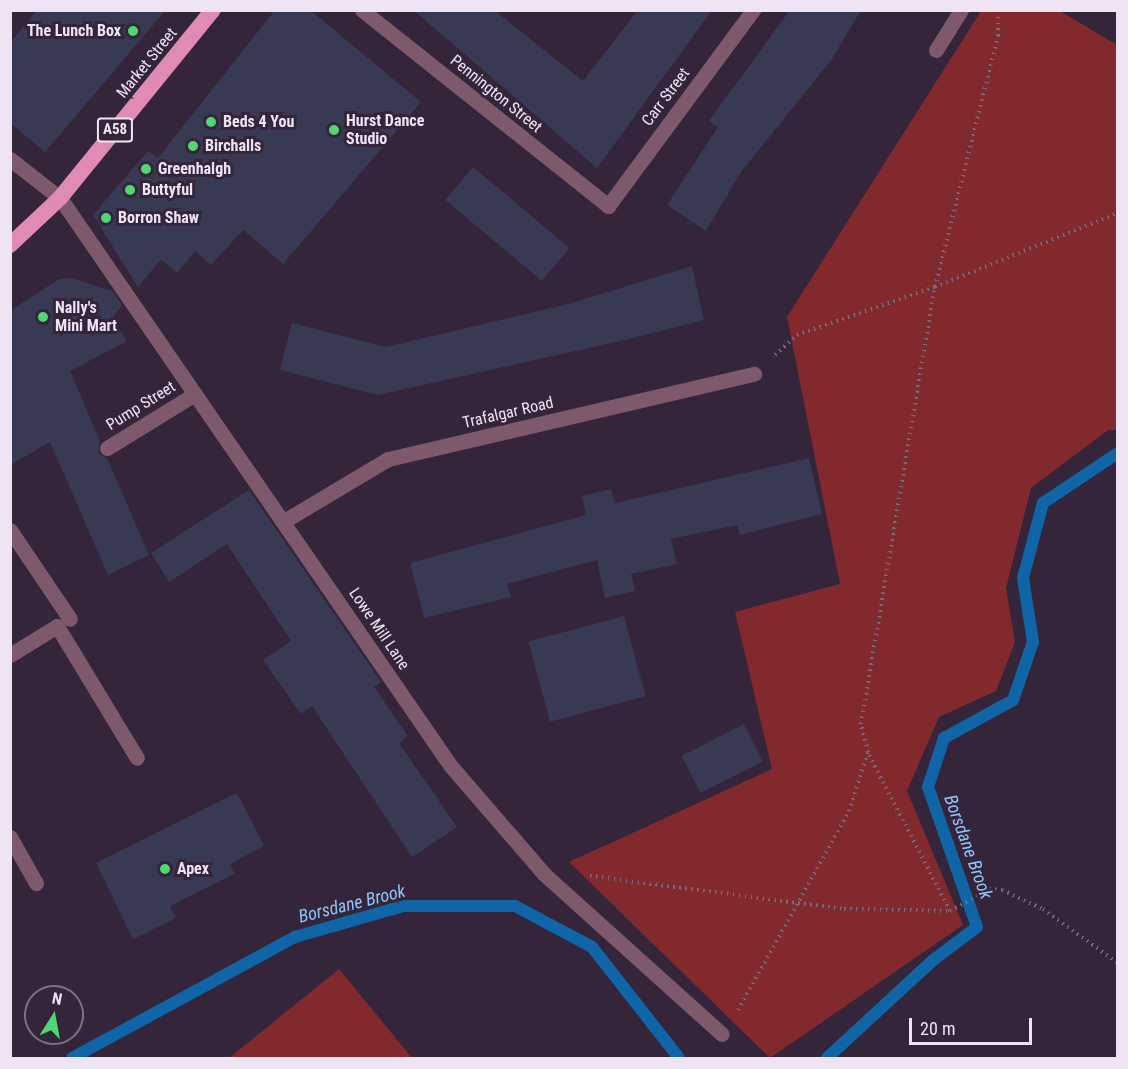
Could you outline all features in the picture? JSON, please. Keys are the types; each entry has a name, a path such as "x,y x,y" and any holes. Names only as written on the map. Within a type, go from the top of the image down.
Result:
{"highway":[{"name":"Market Street","path":"10,244 60,198 213,10"}],"street":[{"name":"Pennington Street","path":"362,10 608,206"},
{"name":"Carr Street","path":"608,206 753,10"},
{"path":"936,50 961,10"},
{"name":"Lowe Mill Lane","path":"10,159 60,198 193,395 284,520 450,765 544,874 722,1034"},
{"name":"Trafalgar Road","path":"284,520 388,459 754,374"},
{"name":"Pump Street","path":"107,448 193,395"},
{"path":"10,530 64,623 137,758"},
{"path":"10,655 64,623"},
{"path":"10,837 36,883"}],"path":[{"path":"950,911 868,752 861,724 935,287 998,36 998,10"},
{"path":"754,374 797,335 935,287 1118,213"},
{"path":"722,1034 801,904 849,811 868,752"},
{"path":"544,874 633,878 801,904 950,911 989,889 1043,909 1118,963"}],"shaded area":[{"path":"981,11 1060,11 1117,45 1117,430 1108,430 1031,488 1006,588 1015,642 996,691 939,717 907,791 963,925 770,1058 569,862 772,769 735,612 840,584 787,317"},
{"path":"339,969 412,1058 229,1058"}],"building":[{"path":"37,10 166,10 45,152 10,123 10,43"},
{"path":"275,10 310,10 421,102 283,264 243,230 211,265 195,251 177,273 161,259 138,287 93,215 148,151 158,158"},
{"path":"413,10 494,10 583,81 638,10 712,10 597,168"},
{"path":"790,10 861,10 832,59 741,172 706,231 667,205 718,127 709,121"},
{"path":"473,167 570,248 542,281 445,200"},
{"path":"692,266 704,320 629,339 378,395 280,370 292,323 386,347 572,303"},
{"path":"71,278 112,291 122,305 112,318 127,341 70,371 100,441 98,453 107,458 149,555 108,575 50,442 10,465 10,311 59,279"},
{"path":"809,458 822,514 740,535 737,525 671,539 677,564 631,574 635,591 605,598 597,560 507,584 511,597 424,618 410,563 586,515 582,496 611,489 615,503"},
{"path":"249,490 381,682 374,687 408,736 399,743 457,827 412,857 312,706 301,714 263,660 291,641 227,544 169,582 151,553"},
{"path":"624,616 645,696 550,722 528,642"},
{"path":"744,724 763,761 701,793 682,756"},
{"name":"Apex","path":"237,793 264,846 230,864 235,874 170,906 176,918 133,939 96,863"}],"waterway":[{"name":"Borsdane Brook","path":"827,1058 932,961 977,927 928,787 944,738 1013,700 1033,642 1023,578 1043,503 1118,453"},
{"name":"Borsdane Brook","path":"72,1058 295,937 403,906 515,906 592,947 679,1058"}],"place":[{"name":"The Lunch Box","path":"133,31"},
{"name":"Beds 4 You","path":"211,122"},
{"name":"Hurst Dance Studio","path":"334,130"},
{"name":"Birchalls","path":"193,146"},
{"name":"Greenhalgh","path":"146,169"},
{"name":"Buttyful","path":"130,190"},
{"name":"Borron Shaw","path":"106,218"},
{"name":"Nally's Mini Mart","path":"43,317"},
{"name":"Apex","path":"165,869"}]}
